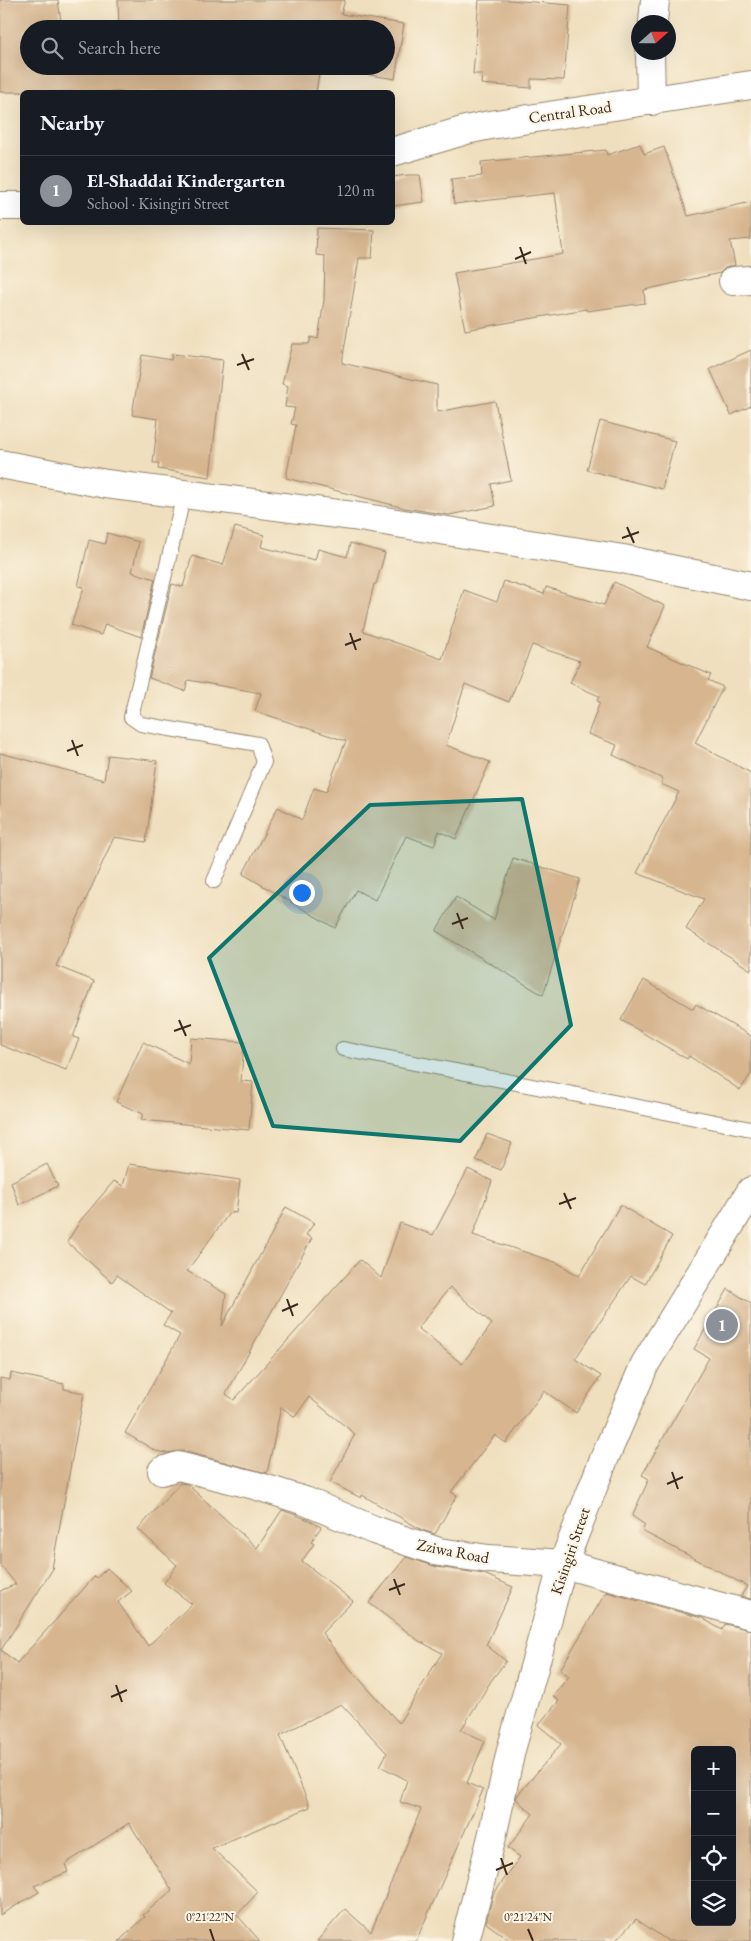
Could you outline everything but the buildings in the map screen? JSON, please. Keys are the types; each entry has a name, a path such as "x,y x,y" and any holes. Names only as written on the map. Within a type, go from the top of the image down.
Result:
{"street":[{"path":"654,15 655,0"},
{"path":"650,60 650,101"},
{"name":"Central Road","path":"395,151 466,130 490,125 751,85"},
{"path":"0,206 20,206"},
{"path":"0,464 106,484 382,520 623,559 751,586"},
{"name":"Kisingiri Street","path":"465,1941 490,1845 511,1750 563,1564 602,1464 645,1364 751,1191"},
{"name":"Zziwa Road","path":"162,1471 178,1466 254,1484 304,1501 374,1530 439,1552 489,1559 563,1564 751,1615"}],"lane":[{"path":"184,494 132,717 141,724 258,744 264,762 214,881"},
{"path":"343,1049 751,1129"}],"highlighted area":[{"path":"522,799 571,1025 460,1141 273,1126 209,958 370,805"}],"place":[{"name":"El-Shaddai Kindergarten","path":"722,1325"}]}
